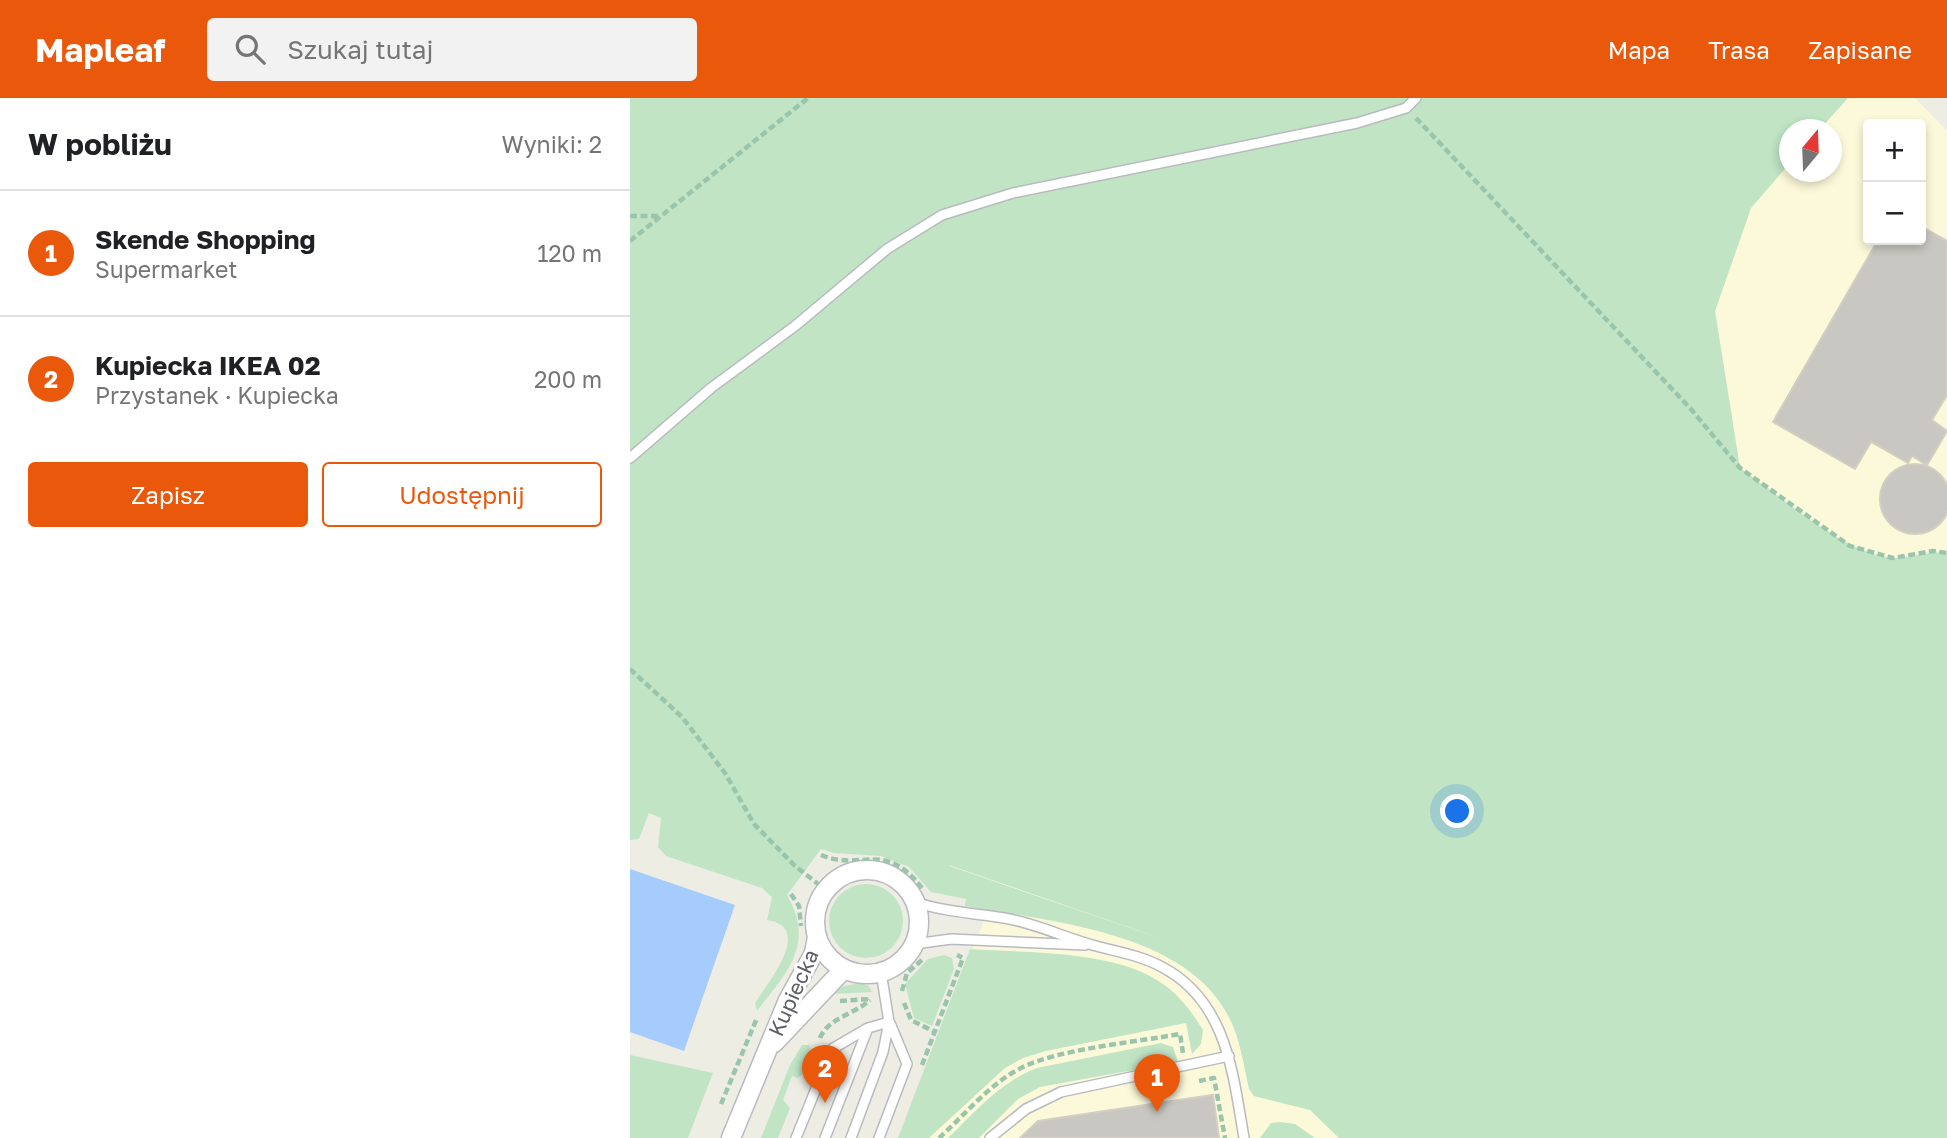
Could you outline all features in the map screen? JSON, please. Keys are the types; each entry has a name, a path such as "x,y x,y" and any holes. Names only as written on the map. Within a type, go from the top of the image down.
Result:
{"street":[{"path":"878,871 898,879 920,897 915,944 901,962 881,972 863,974 844,969 828,956 817,937 816,909 826,890 849,873 878,871"},
{"name":"Kupiecka","path":"732,1138 788,1000 814,953 817,937"},
{"name":"Kupiecka","path":"769,1048 844,969"}],"lane":[{"path":"630,458 711,388 795,326 887,249 942,215 1013,192 1357,123 1406,107 1416,98"},
{"path":"920,897 952,913 1031,924 1147,960 1178,977 1212,1015 1229,1056 1244,1138"},
{"path":"915,944 951,939 1094,945"},
{"path":"879,1138 906,1064 889,1022 881,972"},
{"path":"796,1138 832,1049 868,1028 889,1022"},
{"path":"851,1138 883,1052 889,1022"},
{"path":"825,1138 868,1028"},
{"path":"990,1138 1026,1109 1061,1092 1229,1056"}],"path":[{"path":"630,241 808,98"},
{"path":"1406,107 1690,408 1740,468 1850,546 1893,558 1933,551 1947,553"},
{"path":"630,216 661,216"},
{"path":"630,669 682,717 725,773 754,824 795,866 826,890"},
{"path":"821,855 831,859 869,857 886,860 904,869 920,897"},
{"path":"931,953 907,973 902,994 912,1020 935,1032 963,958 950,952"},
{"path":"837,1001 870,999"},
{"path":"939,1138 1001,1081 1021,1068 1044,1059 1180,1034 1183,1054"},
{"path":"1188,1083 1214,1078 1225,1138"}],"shaded area":[{"path":"1848,98 1915,98 1947,131 1947,553 1933,551 1893,558 1850,546 1740,468 1715,311 1751,208 1779,176 1779,182 1842,182 1842,119 1829,119"},
{"path":"999,882 1540,1070 1637,1138 900,1138"}],"green space":[{"path":"630,98 1848,98 1829,119 1779,119 1779,176 1751,208 1715,311 1740,468 1814,522 1855,547 1875,555 1893,558 1947,553 1947,1138 1339,1138 1310,1110 1254,1096 1249,1089 1238,1040 1226,1012 1205,985 1178,963 1146,947 1110,934 965,906 966,899 931,892 909,867 881,856 834,853 821,849 787,895 799,929 794,958 757,1011 755,1003 777,969 788,944 787,933 781,925 767,920 772,897 762,888 666,856 658,847 661,818 649,813 639,839 630,840","holes":["949,865 1186,947 949,866"]},
{"path":"866,884 880,887 892,895 900,907 903,921 900,935 892,947 880,955 866,958 852,955 840,947 832,935 829,921 832,907 840,895 852,887"},
{"path":"970,949 1068,955 1118,964 1140,972 1160,982 1184,1003 1203,1030 1201,1044 1192,1054 1186,1023 1023,1058 1005,1068 929,1138 898,1138"},
{"path":"944,955 952,958 954,969 932,1026 914,1018 905,984 928,959"},
{"path":"861,983 869,986 872,992 832,994 844,986"},
{"path":"1161,1043 1173,1047 1178,1062 1040,1087 1018,1099 979,1138 948,1138 989,1098 1011,1081 1037,1068"},
{"path":"802,1045 809,1045 811,1050 803,1074 798,1078 792,1076 783,1100 790,1108 778,1138 761,1138 790,1065"},
{"path":"630,1055 713,1073 688,1138 630,1138"},
{"path":"1271,1123 1295,1124 1315,1138 1260,1138"}],"water":[{"path":"630,869 735,905 684,1051 630,1032"}],"building":[{"path":"1926,229 1947,241 1947,395 1932,420 1947,431 1927,465 1912,456 1908,463 1871,442 1855,469 1773,422 1875,245 1926,245"},
{"path":"1908,464 1922,464 1935,470 1948,486 1948,512 1935,528 1922,534 1908,534 1895,528 1886,519 1880,506 1880,492 1886,479 1895,470"},
{"path":"1213,1095 1219,1138 1020,1138 1038,1121"}],"place":[{"name":"Kupiecka IKEA 02","path":"825,1103"},
{"name":"Skende Shopping","path":"1157,1112"}]}
